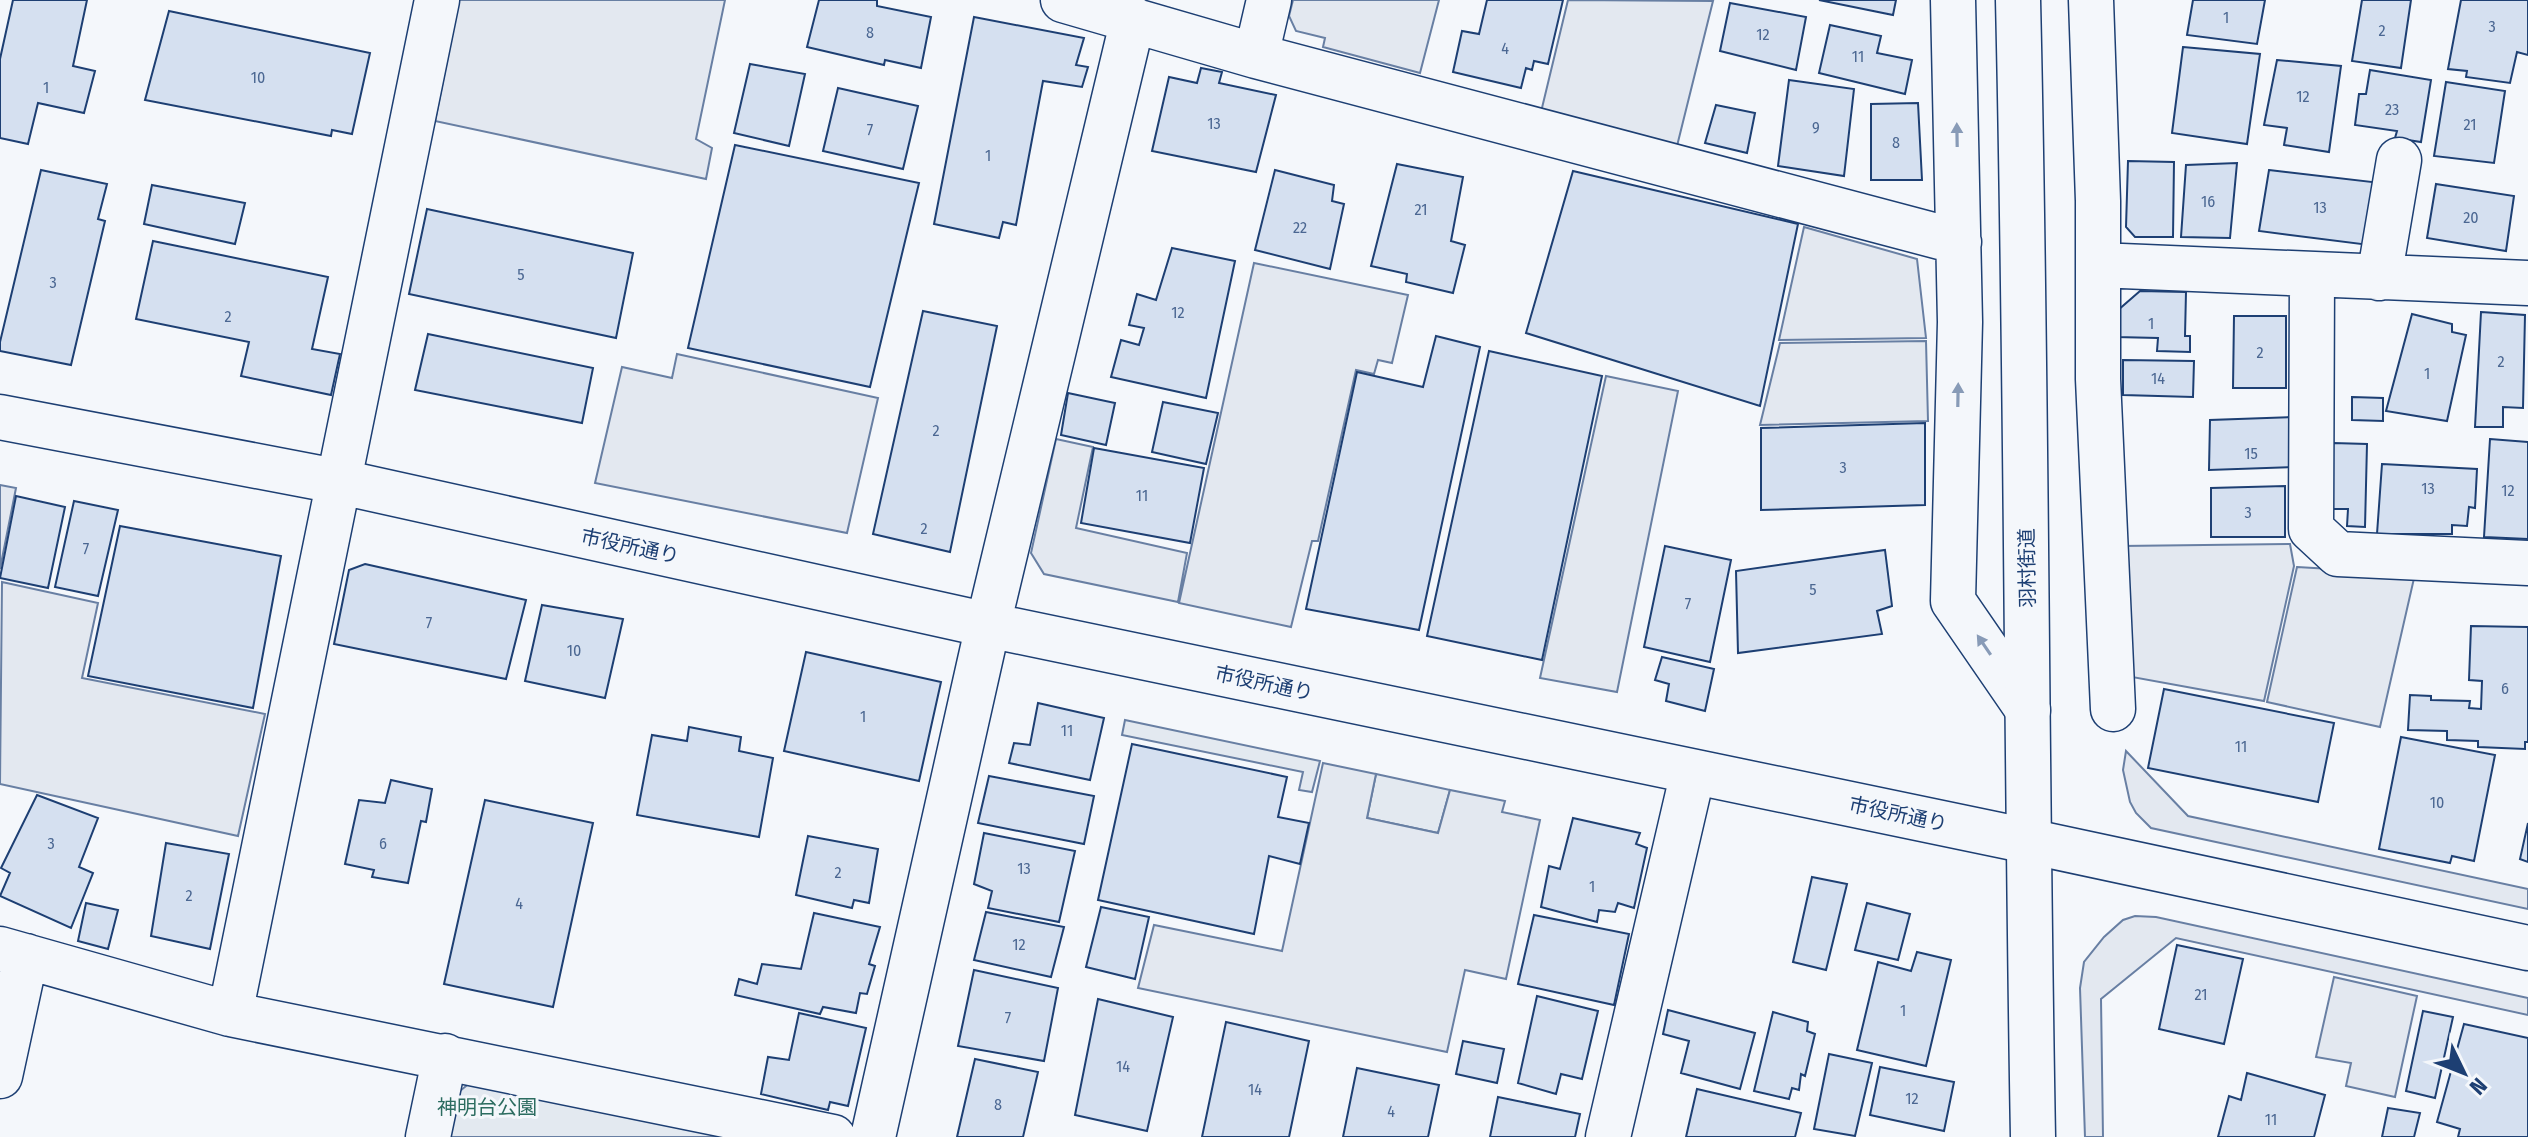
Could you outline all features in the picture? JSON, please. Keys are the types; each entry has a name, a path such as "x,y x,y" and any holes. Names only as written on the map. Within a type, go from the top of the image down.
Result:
{"street":[{"path":"230,1014 437,0"},
{"path":"1063,0 1256,56 1959,242"},
{"path":"1256,56 1269,0"},
{"path":"1953,0 1960,322 1953,601 2028,710"},
{"name":"羽村街道","path":"2018,0 2024,254 2033,1137"},
{"path":"2091,0 2098,379 2113,709"},
{"path":"873,1137 988,625 1133,19"},
{"path":"2379,278 2399,160"},
{"path":"2098,265 2528,283"},
{"path":"2312,276 2311,529 2338,554 2528,563"},
{"name":"市役所通り","path":"0,417 341,482 988,625 2528,948"},
{"path":"1608,1137 1693,772"},
{"path":"0,1076 13,952 230,1014 833,1137"},
{"path":"428,1137 445,1056"}],"green space":[{"path":"1125,720 1320,761 1312,792 1299,790 1303,772 1122,735"},
{"path":"1376,774 1450,790 1438,833 1367,818"},
{"name":"神明台公園","path":"478,1076 747,1137 445,1137 454,1096"}],"shaded area":[{"path":"459,0 725,0 696,139 712,148 706,179 435,121"},
{"path":"1293,0 1439,0 1420,73 1323,47 1325,38 1296,31 1289,16"},
{"path":"1568,0 1713,1 1677,146 1541,112"},
{"path":"1804,227 1917,259 1926,338 1779,340"},
{"path":"1254,263 1408,295 1392,363 1378,360 1374,374 1356,370 1318,541 1312,541 1291,627 1179,603"},
{"path":"1926,341 1928,421 1760,425 1780,343"},
{"path":"677,354 878,398 847,533 595,483 622,367 672,378"},
{"path":"1606,376 1678,391 1617,692 1540,678"},
{"path":"1056,439 1093,447 1076,528 1187,553 1178,602 1044,574 1031,553"},
{"path":"0,485 16,488 0,569"},
{"path":"2290,544 2294,566 2264,701 2121,675 2121,546"},
{"path":"2297,567 2415,574 2380,727 2267,702"},
{"path":"2,582 98,603 82,678 265,714 238,836 0,784"},
{"path":"2126,751 2188,816 2528,889 2528,909 2151,828 2130,802 2123,770"},
{"path":"1323,763 1376,774 1367,818 1438,833 1450,790 1505,801 1502,812 1540,820 1506,979 1465,970 1447,1052 1138,988 1154,925 1282,951"},
{"path":"2135,916 2156,917 2528,998 2528,1015 2176,938 2101,999 2103,1137 2085,1137 2080,988 2084,962 2104,937 2123,920"},
{"path":"2334,977 2417,996 2395,1097 2346,1086 2351,1063 2316,1057"}],"building":[{"path":"13,0 87,0 73,66 95,71 84,113 38,103 28,144 0,138 0,59"},
{"path":"819,0 877,0 877,6 931,17 921,68 885,60 884,65 807,47"},
{"path":"1487,0 1563,0 1548,64 1534,61 1532,70 1526,68 1521,88 1453,72 1462,31 1479,34"},
{"path":"1819,0 1896,0 1893,15"},
{"path":"2193,0 2265,0 2257,44 2187,35"},
{"path":"2362,0 2411,0 2401,68 2352,61"},
{"path":"2461,0 2528,0 2528,55 2517,52 2510,83 2466,77 2467,71 2448,69"},
{"path":"1730,3 1806,17 1796,70 1720,51"},
{"path":"169,11 370,53 352,134 332,130 331,136 145,100"},
{"path":"974,17 1084,38 1076,65 1088,67 1082,87 1043,81 1016,225 1003,222 999,238 934,224"},
{"path":"1830,25 1881,36 1877,53 1912,60 1905,94 1819,73"},
{"path":"2183,47 2260,54 2247,144 2172,133"},
{"path":"2277,60 2341,66 2329,152 2284,145 2287,128 2264,125"},
{"path":"750,64 805,74 789,146 734,133"},
{"path":"1201,68 1222,72 1219,83 1276,95 1256,172 1152,151 1169,77 1197,83"},
{"path":"2370,70 2431,80 2421,142 2395,138 2397,131 2355,125 2359,94 2366,94"},
{"path":"1789,80 1854,89 1844,176 1778,166"},
{"path":"2446,82 2505,91 2494,163 2434,156"},
{"path":"838,88 918,106 903,169 823,151"},
{"path":"1918,103 1922,180 1871,180 1871,104"},
{"path":"1716,105 1755,113 1747,153 1705,143"},
{"path":"735,145 919,183 870,387 688,348"},
{"path":"2128,161 2174,162 2173,237 2135,237 2126,227"},
{"path":"2237,163 2230,238 2181,237 2186,165"},
{"path":"1397,164 1463,177 1451,241 1465,245 1453,293 1406,282 1407,274 1371,266"},
{"path":"41,170 107,184 98,219 105,221 71,365 0,351"},
{"path":"1275,170 1334,185 1332,201 1344,204 1330,269 1255,250"},
{"path":"2269,170 2381,183 2369,245 2259,231"},
{"path":"1573,171 1798,224 1760,406 1526,333"},
{"path":"2436,184 2514,196 2506,251 2427,238"},
{"path":"152,185 245,203 235,244 144,224"},
{"path":"427,209 633,253 616,338 409,294"},
{"path":"153,241 328,277 312,349 340,354 331,395 241,376 249,342 136,319"},
{"path":"1172,248 1235,261 1206,398 1111,377 1121,340 1139,345 1144,328 1129,325 1137,294 1156,300"},
{"path":"2140,291 2186,292 2185,336 2190,336 2190,352 2157,351 2158,338 2116,337 2117,311"},
{"path":"923,311 997,326 950,552 873,534"},
{"path":"2481,312 2525,315 2523,408 2503,407 2503,427 2475,427"},
{"path":"2412,314 2452,324 2452,332 2466,335 2447,421 2386,411"},
{"path":"2234,316 2286,316 2286,388 2233,388"},
{"path":"428,334 593,368 582,423 415,390"},
{"path":"1436,336 1480,347 1419,630 1306,609 1357,372 1423,387"},
{"path":"1489,351 1602,376 1542,660 1427,636"},
{"path":"2123,360 2194,361 2193,397 2123,395"},
{"path":"1068,393 1115,403 1106,445 1061,435"},
{"path":"2352,397 2383,398 2383,421 2352,420"},
{"path":"1163,402 1218,413 1206,464 1152,452"},
{"path":"2292,417 2295,467 2209,470 2210,420"},
{"path":"1925,423 1925,505 1761,510 1761,428"},
{"path":"2490,439 2528,442 2528,539 2484,537"},
{"path":"2333,443 2367,444 2365,527 2347,526 2348,509 2331,509"},
{"path":"1094,448 1204,468 1190,543 1081,523"},
{"path":"2382,464 2477,469 2475,508 2469,507 2467,526 2452,525 2452,534 2377,534"},
{"path":"2285,486 2285,537 2211,537 2211,488"},
{"path":"16,496 65,507 48,588 0,578"},
{"path":"74,501 118,510 98,596 55,587"},
{"path":"120,526 281,556 253,708 88,676"},
{"path":"1665,546 1731,560 1710,662 1644,647"},
{"path":"1885,550 1892,606 1877,611 1882,634 1738,653 1736,571"},
{"path":"365,564 526,600 506,679 334,644 349,570"},
{"path":"542,605 623,619 605,698 525,681"},
{"path":"2471,626 2528,627 2528,742 2525,742 2525,749 2478,747 2478,741 2447,740 2447,731 2408,730 2410,695 2431,696 2431,700 2470,701 2469,708 2481,709 2482,681 2469,680"},
{"path":"806,652 941,682 919,781 784,751"},
{"path":"1662,657 1714,669 1705,711 1666,701 1669,684 1655,680"},
{"path":"2164,689 2334,723 2318,802 2148,768"},
{"path":"1038,703 1104,718 1090,780 1009,763 1014,743 1030,745"},
{"path":"689,727 741,737 739,751 773,758 759,837 637,815 652,735 687,741"},
{"path":"2401,737 2495,755 2474,861 2452,856 2450,863 2379,849"},
{"path":"1132,744 1287,777 1278,817 1309,823 1300,864 1269,856 1254,934 1098,900"},
{"path":"989,776 1094,796 1084,844 978,823"},
{"path":"391,780 432,789 426,822 421,821 408,883 372,877 374,870 345,864 359,800 385,803"},
{"path":"37,795 98,818 79,867 93,873 71,928 0,896 10,873 1,868"},
{"path":"485,800 593,823 553,1007 444,984"},
{"path":"1573,818 1640,833 1636,844 1647,848 1634,908 1618,903 1615,912 1599,910 1597,922 1541,907 1549,866 1560,869"},
{"path":"2528,823 2528,862 2520,859"},
{"path":"984,833 1075,851 1059,922 988,908 992,891 974,884"},
{"path":"808,836 878,849 869,903 854,900 852,908 796,895"},
{"path":"166,843 229,854 210,949 151,936"},
{"path":"1812,877 1847,884 1826,970 1793,962"},
{"path":"86,903 118,910 108,949 78,941"},
{"path":"1867,903 1910,914 1898,960 1855,950"},
{"path":"1101,907 1149,917 1135,979 1086,967"},
{"path":"986,912 1064,927 1051,977 974,960"},
{"path":"814,913 880,927 869,964 875,966 867,994 860,993 856,1013 823,1007 820,1014 735,995 739,979 757,984 762,964 801,969"},
{"path":"1534,915 1629,934 1614,1005 1518,984"},
{"path":"2177,945 2243,959 2224,1044 2159,1029"},
{"path":"1917,952 1951,960 1926,1066 1857,1050 1878,962 1911,971"},
{"path":"974,970 1058,988 1044,1061 958,1046"},
{"path":"1537,996 1598,1011 1582,1079 1561,1074 1556,1094 1518,1083"},
{"path":"1098,999 1173,1017 1147,1131 1075,1115"},
{"path":"1668,1010 1755,1033 1740,1089 1681,1073 1689,1041 1663,1034"},
{"path":"2423,1011 2453,1017 2435,1098 2406,1091"},
{"path":"1773,1012 1808,1022 1807,1031 1815,1034 1805,1076 1801,1074 1799,1090 1792,1088 1789,1099 1754,1091"},
{"path":"799,1013 866,1028 848,1106 830,1102 828,1110 761,1094 768,1057 789,1060"},
{"path":"1226,1022 1309,1041 1289,1137 1202,1137"},
{"path":"2464,1024 2528,1038 2528,1137 2458,1137 2460,1129 2437,1122"},
{"path":"1463,1041 1504,1049 1497,1083 1456,1074"},
{"path":"1829,1054 1872,1063 1855,1136 1814,1129"},
{"path":"975,1059 1038,1072 1023,1137 957,1137"},
{"path":"1880,1067 1954,1082 1944,1131 1870,1115"},
{"path":"1357,1068 1439,1085 1428,1137 1343,1137"},
{"path":"2247,1073 2325,1095 2314,1137 2218,1137 2229,1096 2241,1100"},
{"path":"1697,1089 1801,1113 1795,1137 1686,1137"},
{"path":"1498,1097 1580,1114 1575,1137 1490,1137"},
{"path":"2388,1108 2420,1113 2414,1137 2382,1137"}]}
